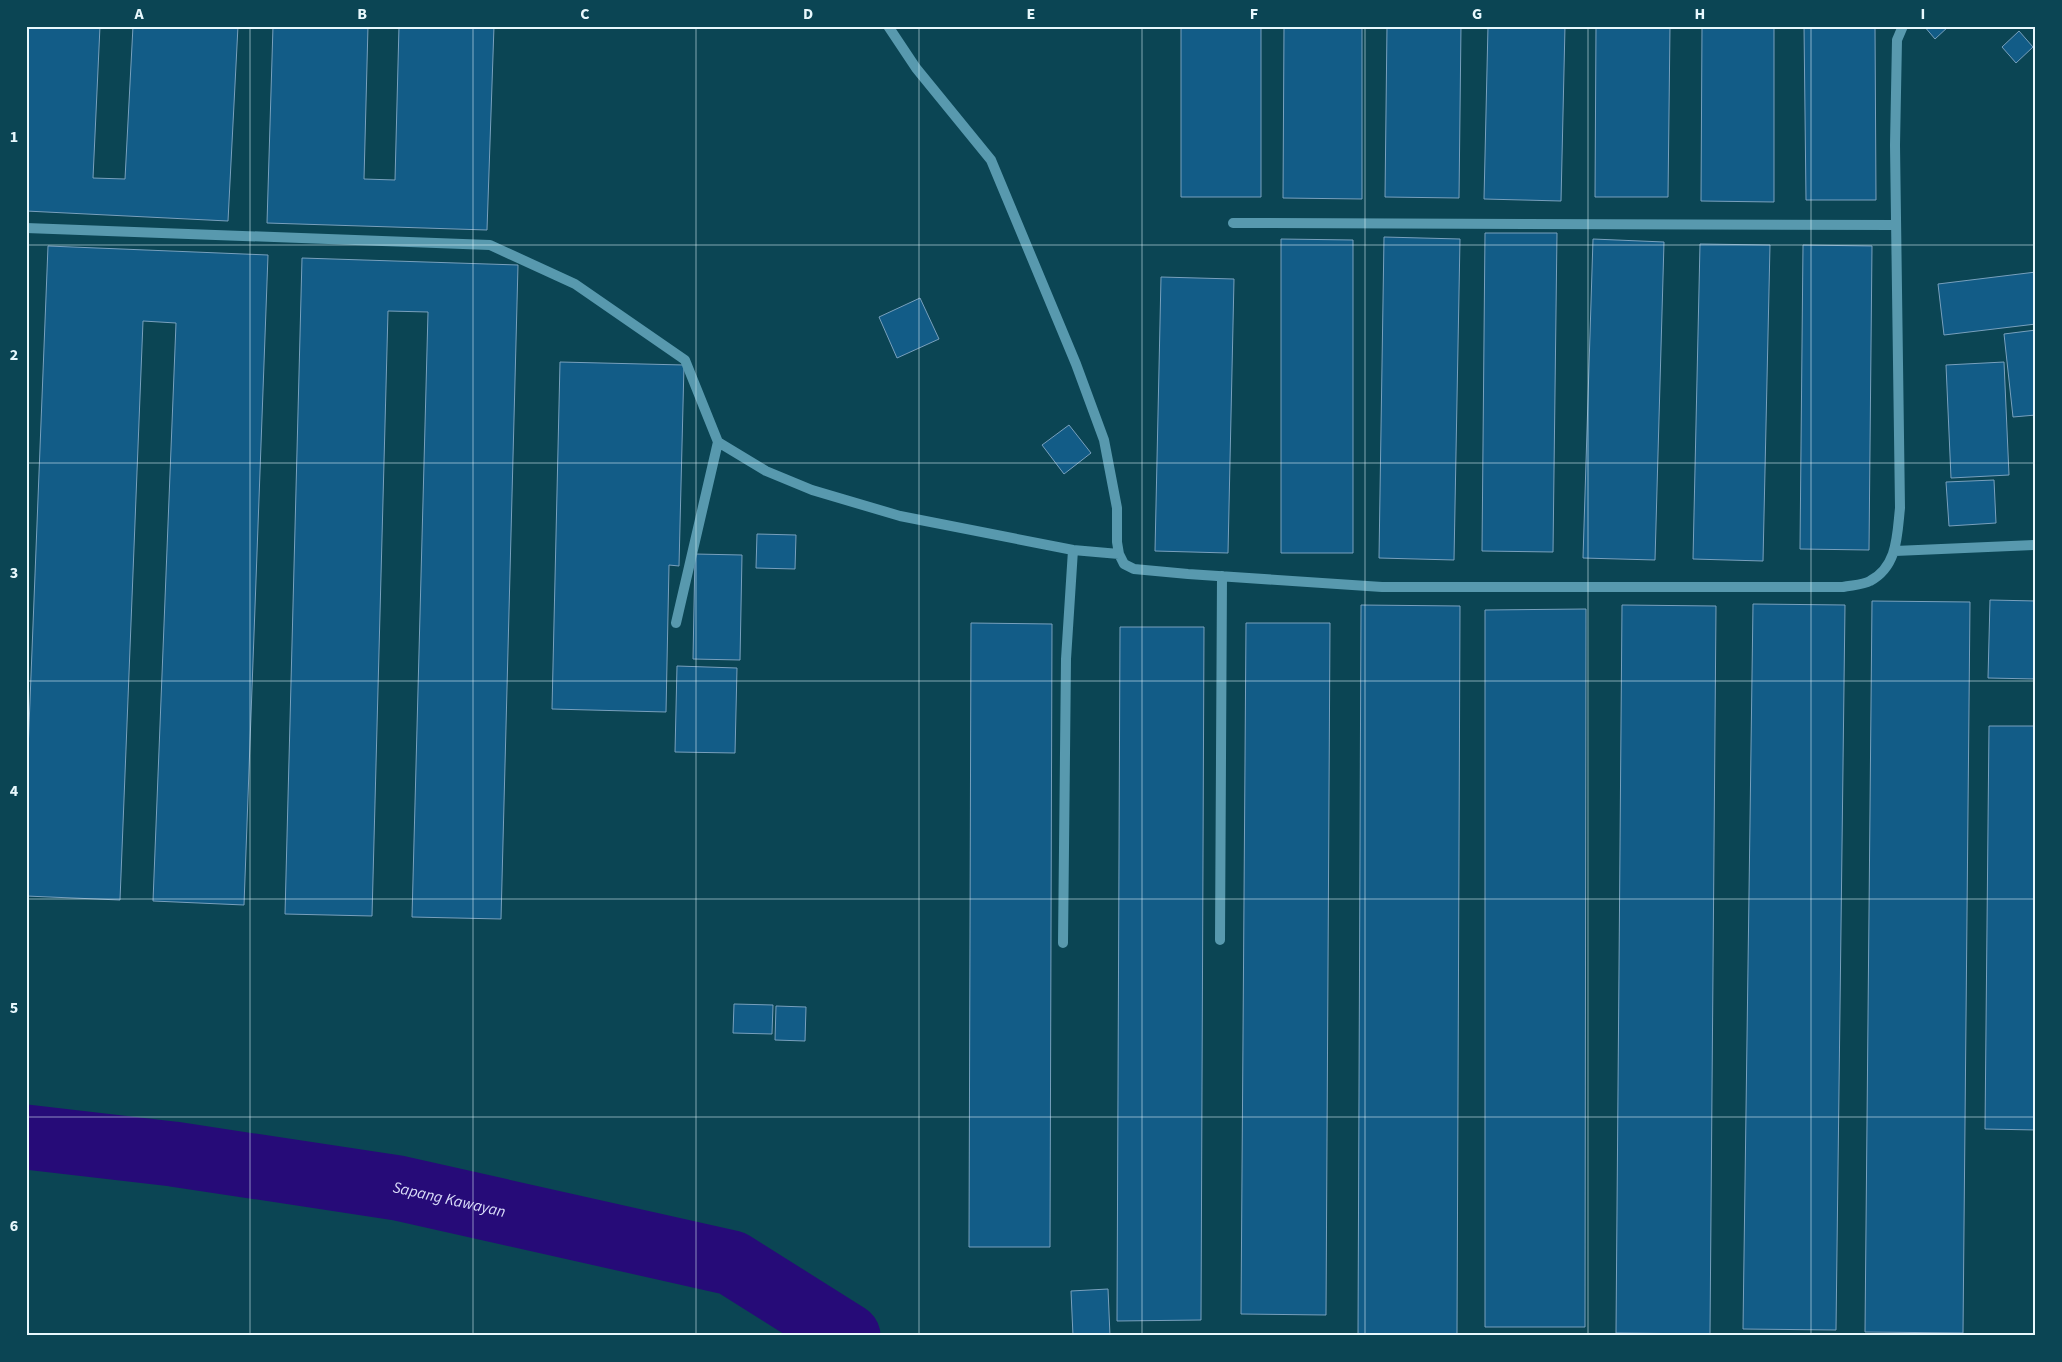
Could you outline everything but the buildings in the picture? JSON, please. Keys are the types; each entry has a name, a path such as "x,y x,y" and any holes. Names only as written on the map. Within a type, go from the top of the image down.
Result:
{"lane":[{"path":"888,26 916,68 990,160 1076,364 1104,440 1117,508 1117,542 1119,554 1124,564 1134,569 1382,587 1843,587 1869,582 1884,571 1895,551 1900,508 1896,225 1897,40 1903,26"},
{"path":"1232,223 1896,225"},
{"path":"26,228 490,245 575,284 685,360 718,442 676,623"},
{"path":"718,442 766,471 812,490 900,516 1073,550 1119,554"},
{"path":"1895,551 2036,545"},
{"path":"1062,943 1066,659 1073,550"},
{"path":"1220,940 1222,576"}],"waterway":[{"name":"Sapang Kawayan","path":"26,1137 173,1154 398,1188 732,1263 848,1336"}]}
